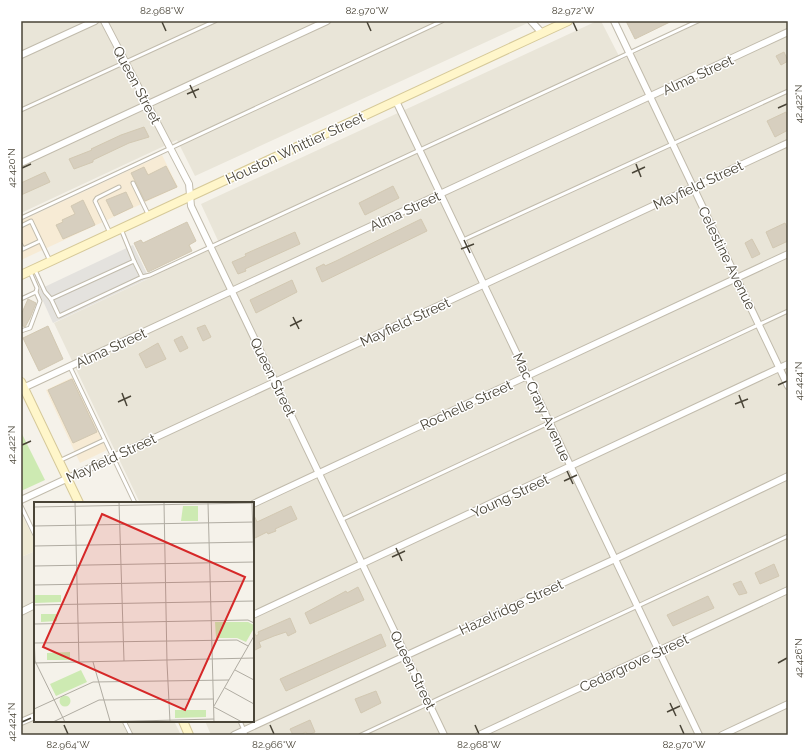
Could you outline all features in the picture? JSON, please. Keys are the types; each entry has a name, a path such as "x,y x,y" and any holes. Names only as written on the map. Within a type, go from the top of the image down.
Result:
{"street":[{"path":"21,55 96,21"},
{"name":"Queen Street","path":"104,21 189,184 191,206 444,735"},
{"path":"21,163 327,21"},
{"path":"531,21 542,34"},
{"name":"Houston Whittier Street","path":"21,275 568,21"},
{"name":"Celestine Avenue","path":"614,21 788,386"},
{"name":"Alma Street","path":"22,386 70,366 441,195 788,32"},
{"name":"Mac Crary Avenue","path":"396,101 699,735"},
{"name":"Mayfield Street","path":"21,500 484,286 788,143"},
{"name":"Rochelle Street","path":"254,504 788,254"},
{"name":"Young Street","path":"254,615 788,364"},
{"path":"22,386 78,502"},
{"name":"Hazelridge Street","path":"234,735 245,733 406,655 615,559 788,476"},
{"name":"Cedargrove Street","path":"479,735 788,590"},
{"path":"21,612 34,606"},
{"path":"722,735 788,704"},
{"path":"21,722 34,716"},
{"path":"183,722 189,735"}],"lane":[{"path":"21,110 215,21"},
{"path":"21,218 442,21"},
{"path":"32,270 51,299 59,316 420,151 698,21"},
{"path":"463,240 788,91"},
{"path":"133,182 149,216"},
{"path":"110,234 95,201 97,198 119,187"},
{"path":"28,215 50,262"},
{"path":"21,226 31,221"},
{"path":"121,228 142,277"},
{"path":"21,245 23,249 40,241"},
{"path":"51,299 134,261"},
{"path":"21,331 30,328 40,301 36,292 37,288 32,270"},
{"path":"21,299 36,292"},
{"path":"341,520 788,311"},
{"path":"70,366 135,502"},
{"path":"58,461 104,440"},
{"path":"21,506 34,533"},
{"path":"361,735 788,536"},
{"path":"124,722 130,735"},
{"path":"240,722 245,733"}],"shaded area":[{"path":"21,21 532,21 195,176 177,140 21,213"},
{"path":"597,21 601,21 621,60 703,21 788,21 788,735 211,735 205,722 254,722 254,502 140,502 54,323 220,245 201,204"},
{"path":"162,155 178,187 21,260 21,221"},
{"path":"133,245 149,278 53,323 38,290"},
{"path":"73,377 107,450 80,463 46,390"},
{"path":"21,513 34,539 34,551 21,557"},
{"path":"34,551 34,722 174,722 181,735 21,735 21,557"}],"green space":[{"path":"21,432 45,480 21,491"}],"building":[{"path":"626,21 672,21 635,39"},
{"path":"784,52 788,61 781,65 776,56"},
{"path":"786,112 788,117 788,130 775,137 767,121"},
{"path":"144,127 149,137 129,143 93,160 93,162 74,169 69,159 92,150 91,149 121,135"},
{"path":"166,166 177,187 145,201 131,173 144,167 148,175"},
{"path":"45,172 50,182 21,195 21,183"},
{"path":"393,186 399,198 365,215 359,203"},
{"path":"126,192 133,207 114,216 106,200"},
{"path":"83,200 95,225 63,239 56,225 63,222 62,220 75,214 71,206"},
{"path":"421,219 427,231 322,282 316,268 336,261"},
{"path":"187,222 196,241 189,245 192,251 148,272 134,243 141,240 143,243"},
{"path":"785,223 788,230 788,241 773,248 766,232"},
{"path":"295,232 300,244 245,269 246,271 238,274 232,262 246,256 245,254"},
{"path":"752,239 760,254 752,258 745,243"},
{"path":"292,280 297,292 256,313 250,300"},
{"path":"28,299 36,303 25,327 21,325 21,315"},
{"path":"205,325 211,337 203,341 197,328"},
{"path":"48,326 63,359 39,371 23,338"},
{"path":"182,336 188,348 180,352 174,340"},
{"path":"158,343 166,359 146,368 139,354"},
{"path":"72,379 97,432 73,443 48,390"},
{"path":"291,506 297,519 275,529 276,531 268,534 267,532 255,538 254,515 257,522"},
{"path":"774,564 779,576 760,584 755,573"},
{"path":"741,581 747,593 739,595 733,584"},
{"path":"358,587 364,600 310,624 305,613 346,591 347,593"},
{"path":"708,596 714,608 673,626 667,615"},
{"path":"290,618 296,632 288,636 286,632 259,642 261,647 254,650 254,632 256,636 259,634 258,632"},
{"path":"381,634 386,646 286,691 280,679"},
{"path":"376,691 381,703 361,713 355,699"},
{"path":"310,720 315,732 308,735 306,732 300,735 293,735 290,729"}]}
